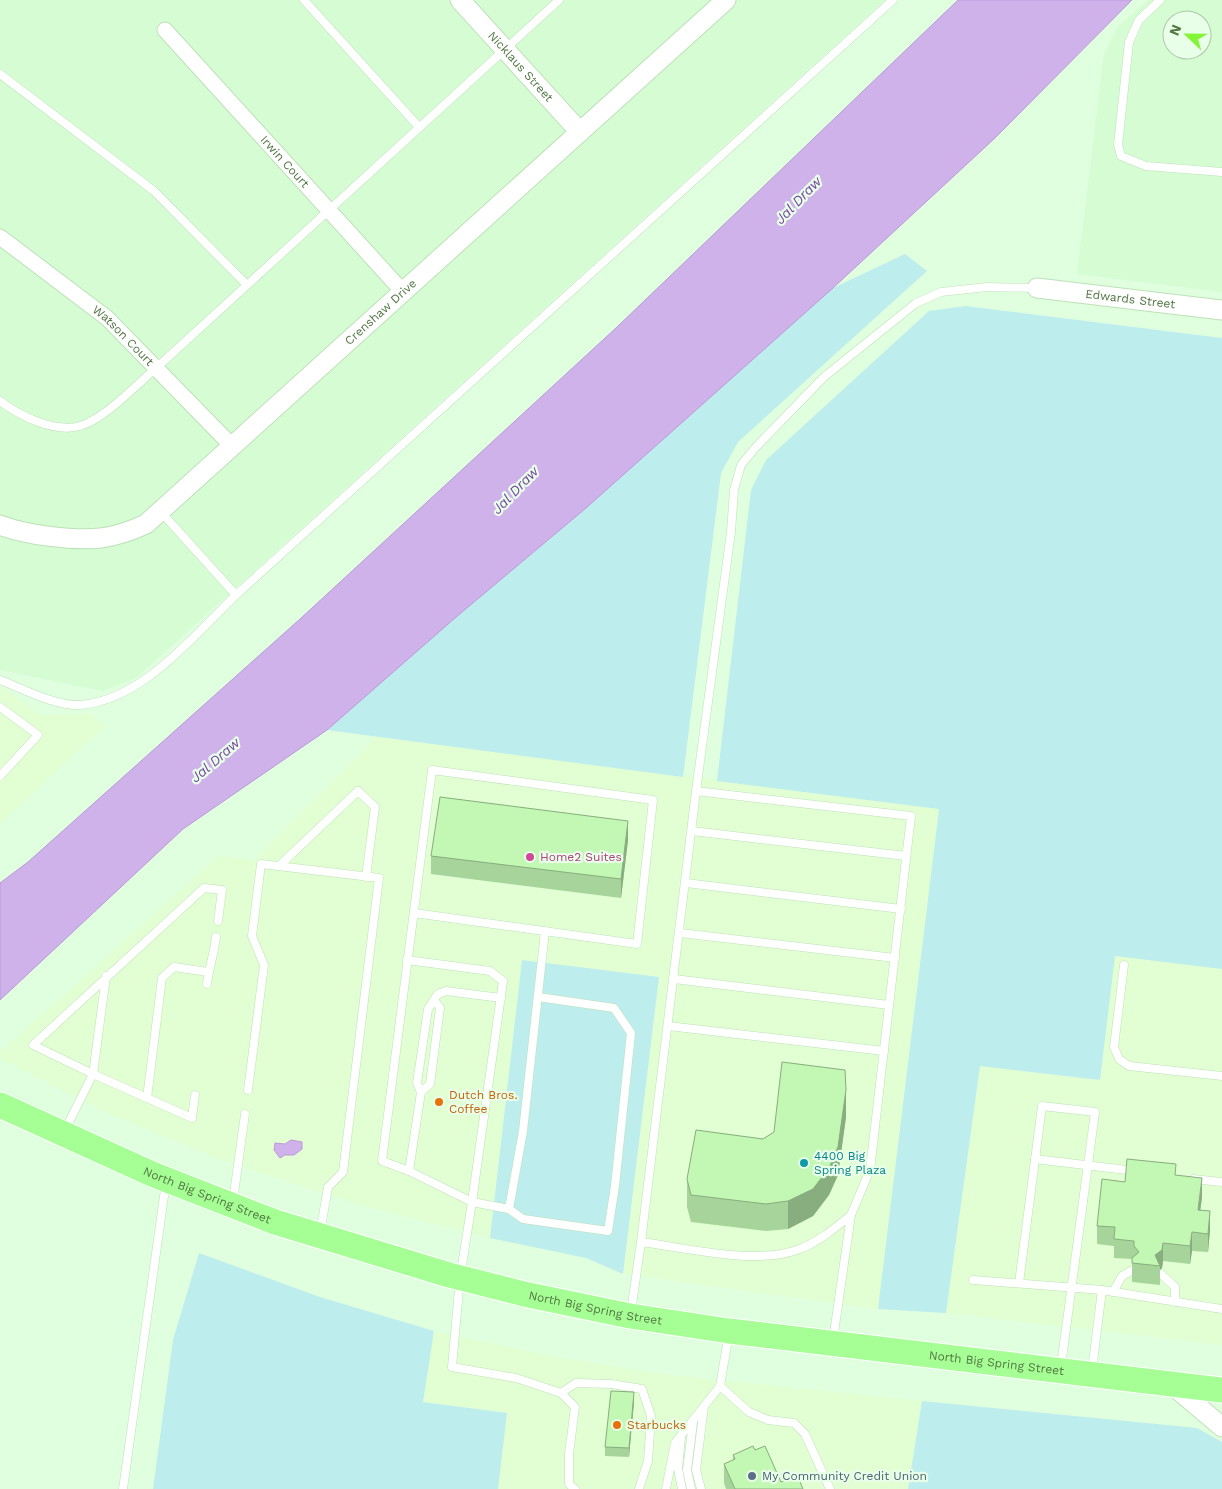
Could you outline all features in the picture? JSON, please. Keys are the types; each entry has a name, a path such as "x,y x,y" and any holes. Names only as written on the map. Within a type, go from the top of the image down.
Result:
{"highway":[{"name":"North Big Spring Street","path":"0,1106 166,1180 320,1237 460,1278 630,1316 729,1331 1222,1390"}],"street":[{"name":"Nicklaus Street","path":"460,0 580,132"},
{"name":"Crenshaw Drive","path":"0,525 22,532 102,538 127,533 146,524 404,293 726,0"},
{"name":"Irwin Court","path":"165,30 404,293"},
{"name":"Watson Court","path":"0,237 93,306 157,368 233,447"},
{"name":"Edwards Street","path":"1037,288 1222,310"},
{"path":"1171,1384 1222,1427"}],"lane":[{"path":"304,0 419,127"},
{"path":"0,401 25,416 41,422 66,427 79,426 94,419 157,368 504,48 559,0"},
{"path":"0,680 57,702 80,705 125,692 147,680 236,595 893,0"},
{"path":"1160,0 1139,20 1129,42 1118,145 1121,156 1146,166 1222,172"},
{"path":"0,74 154,191 247,285"},
{"path":"630,1316 680,933 696,791 731,532 734,490 741,465 824,377 916,303 940,292 987,287 1037,288"},
{"path":"161,512 236,595"},
{"path":"0,707 38,735 0,776"},
{"path":"414,913 637,944 653,800 432,770 382,1161 409,1171 472,1202 509,1209 523,1219 608,1231 615,1186 631,1033 614,1008 538,997"},
{"path":"279,866 358,791 375,807 366,877"},
{"path":"696,791 911,816 870,1170 851,1215 833,1344"},
{"path":"692,831 906,856"},
{"path":"248,1090 264,965 252,936 260,864 379,878 343,1172 328,1187 320,1237"},
{"path":"686,883 901,909"},
{"path":"195,1095 192,1118 33,1045 204,888 222,890 218,921"},
{"path":"509,1209 523,1131 545,931"},
{"path":"680,933 895,958"},
{"path":"207,984 208,972 214,960 216,937"},
{"path":"407,960 490,971 504,981 460,1278 452,1367 516,1378 560,1393 575,1407 569,1454 569,1484 575,1489"},
{"path":"1124,965 1114,1048 1119,1059 1129,1066 1222,1076"},
{"path":"146,1098 162,978 174,967 208,972"},
{"path":"63,1135 93,1074 106,976"},
{"path":"674,979 889,1005"},
{"path":"422,1092 417,1083 428,1008 435,1001 438,994 446,990 501,998"},
{"path":"409,1171 422,1092 430,1084 440,1008 435,1001"},
{"path":"668,1026 884,1051"},
{"path":"1019,1283 1042,1106 1096,1112 1061,1371"},
{"path":"233,1205 245,1114"},
{"path":"1035,1159 1146,1173"},
{"path":"1184,1178 1222,1182"},
{"path":"123,1489 166,1180"},
{"path":"641,1242 762,1258 797,1250 826,1235 851,1215"},
{"path":"1113,1292 1122,1276 1133,1270"},
{"path":"1161,1274 1175,1286 1175,1302"},
{"path":"973,1280 1102,1290 1222,1309"},
{"path":"1091,1375 1102,1290"},
{"path":"666,1489 675,1443 720,1386 729,1331"},
{"path":"560,1393 576,1383 611,1384 642,1389 652,1416 648,1461 639,1489"},
{"path":"720,1386 749,1412 768,1420 794,1423 805,1434 830,1489"},
{"path":"701,1489 696,1470 704,1406"},
{"path":"691,1489 687,1470 693,1420"},
{"path":"681,1435 678,1469 682,1489"},
{"path":"668,1478 673,1489"}],"shaded area":[{"path":"0,0 885,0 136,678 103,691 0,670"},
{"path":"1149,0 1222,0 1222,292 1077,274 1104,54 1118,26"},
{"path":"905,254 927,271 738,442 721,473 683,777 327,730 455,618 586,508 833,288"},
{"path":"966,306 1222,338 1222,969 1115,956 1100,1080 980,1066 946,1313 878,1309 939,809 717,781 751,490 766,460 929,311"},
{"path":"0,686 41,715 92,714 104,727 0,824"},
{"path":"378,736 939,809 878,1309 623,1274 659,977 522,960 490,1238 357,1204 213,1157 101,1110 0,1059 0,1052 219,856 254,860"},
{"path":"1114,955 1222,969 1222,1345 946,1313 980,1066 1100,1080"},
{"path":"522,960 659,977 623,1274 586,1258 490,1238"},
{"path":"199,1253 320,1297 434,1331 423,1402 507,1413 498,1489 153,1489 173,1340"},
{"path":"434,1331 565,1359 671,1375 922,1401 908,1489 498,1489 507,1413 423,1402"},
{"path":"922,1401 1197,1428 1222,1442 1222,1489 908,1489"}],"water":[{"name":"Jal Draw","path":"958,0 1132,0 995,138 833,288 586,508 455,618 327,730 183,829 0,1000 0,883 28,862 300,619 617,327"},
{"path":"291,1140 302,1142 302,1149 294,1155 285,1155 280,1158 274,1150 275,1143 285,1144"}],"building":[{"name":"Home2 Suites","path":"440,797 628,821 621,879 431,856"},
{"name":"4400 Big Spring Plaza","path":"782,1062 845,1070 846,1090 838,1147 829,1168 813,1189 788,1201 766,1204 691,1195 687,1179 696,1130 763,1139 774,1132"},
{"path":"1127,1159 1176,1164 1175,1175 1202,1178 1198,1210 1210,1211 1208,1234 1192,1232 1190,1246 1163,1243 1162,1250 1155,1255 1160,1266 1132,1263 1132,1258 1139,1252 1134,1246 1134,1241 1114,1239 1115,1227 1097,1226 1102,1179 1125,1182"},
{"path":"611,1391 634,1392 629,1448 605,1447"},
{"path":"753,1446 755,1450 765,1446 781,1482 797,1475 803,1489 735,1489 724,1464 735,1459 733,1455"}],"place":[{"name":"Home2 Suites","path":"530,857"},
{"name":"Dutch Bros. Coffee","path":"439,1102"},
{"name":"4400 Big Spring Plaza","path":"804,1163"},
{"name":"Starbucks","path":"617,1425"},
{"name":"My Community Credit Union","path":"752,1476"}]}
